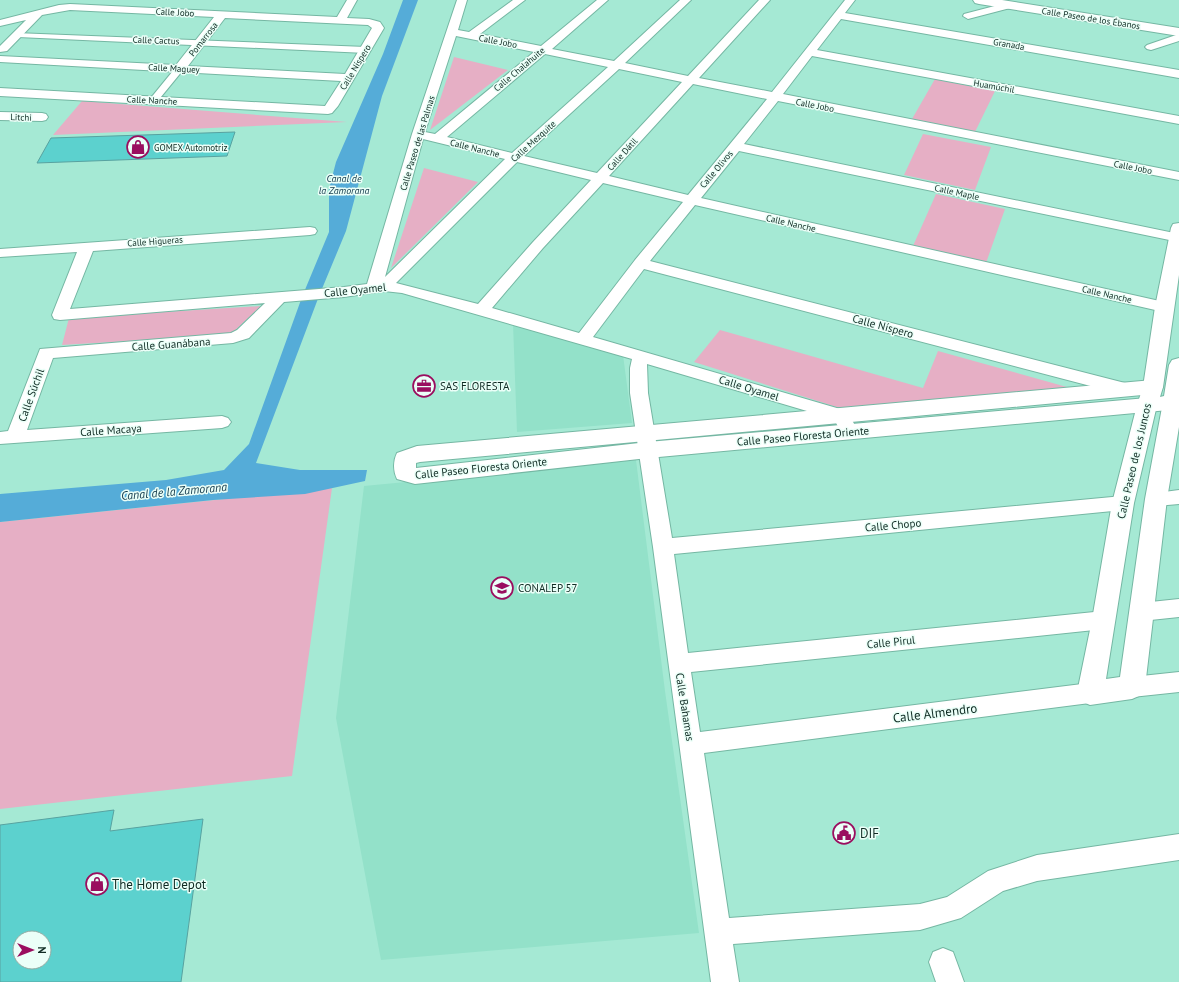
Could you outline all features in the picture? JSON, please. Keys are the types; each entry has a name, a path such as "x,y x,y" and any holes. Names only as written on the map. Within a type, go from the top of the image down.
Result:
{"street":[{"path":"340,21 352,0"},
{"name":"Calle Paseo de las Palmas","path":"379,287 418,134 462,0"},
{"path":"472,35 520,0"},
{"name":"Calle Chalahuite","path":"437,139 602,0"},
{"name":"Calle Mezquite","path":"379,287 515,158 686,0"},
{"name":"Calle Dátil","path":"482,310 600,178 765,0"},
{"name":"Calle Olivos","path":"583,339 640,263 736,146 850,0"},
{"name":"Calle Paseo de los Ébanos","path":"979,0 1010,2 1179,32"},
{"path":"968,16 1010,2"},
{"name":"Calle Paseo de los Ébanos","path":"1031,6 1179,27"},
{"name":"Calle Jobo","path":"0,24 40,13 70,7 369,22 376,24"},
{"path":"2,54 40,13"},
{"name":"Pomarrosa","path":"153,100 222,15"},
{"name":"Granada","path":"839,15 1179,74"},
{"name":"Calle Níspero","path":"328,110 332,106 366,50 378,28 376,24"},
{"name":"Calle Jobo","path":"452,32 1179,176"},
{"name":"Calle Cactus","path":"18,35 366,50"},
{"path":"1151,47 1179,37"},
{"name":"Huamúchil","path":"808,52 1179,120"},
{"name":"Calle Maguey","path":"2,54 180,68 348,78"},
{"name":"Calle Nanche","path":"0,92 328,110"},
{"name":"Litchi","path":"0,116 42,117"},
{"name":"Calle Nanche","path":"418,134 691,200 1164,307"},
{"name":"Calle Maple","path":"736,146 1178,234"},
{"name":"Calle Higueras","path":"0,253 310,231"},
{"name":"Calle Paseo de los Juncos","path":"1090,693 1104,620 1123,503 1150,396 1164,307 1178,234"},
{"name":"Calle Oyamel","path":"87,246 60,315 321,294 379,287 403,288 641,356 845,423"},
{"name":"Calle Níspero","path":"640,263 1125,389"},
{"name":"Calle Guanábana","path":"46,353 233,338 243,334 280,297"},
{"name":"Calle Súchil","path":"7,438 46,353"},
{"path":"641,356 638,368 639,393 647,441"},
{"path":"1132,687 1156,499 1176,393 1179,365"},
{"name":"Calle Paseo Floresta Oriente","path":"845,423 1125,389 1150,396"},
{"name":"Calle Paseo Floresta Oriente","path":"647,441 415,476 405,473 405,459 417,454 647,441 1176,393"},
{"name":"Calle Macaya","path":"7,438 222,422"},
{"name":"Calle Bahamas","path":"647,441 725,978"},
{"path":"1156,499 1179,497"},
{"name":"Calle Chopo","path":"663,547 1123,503"},
{"path":"1141,612 1179,608"},
{"name":"Calle Pirul","path":"679,664 1104,620"},
{"name":"Calle Almendro","path":"691,744 1179,682"},
{"path":"719,938 920,916 952,908 997,880 1037,868 1179,847"}],"shaded area":[{"path":"454,57 508,70 430,130"},
{"path":"935,79 995,91 975,132 912,119"},
{"path":"82,101 347,122 53,135"},
{"path":"923,134 991,147 975,190 904,175"},
{"path":"424,168 478,182 391,268"},
{"path":"936,194 1005,209 986,263 913,246"},
{"path":"261,306 230,335 62,345 69,318"},
{"path":"513,324 623,355 632,423 517,432"},
{"path":"720,330 923,388 938,351 1074,389 843,409 694,362"},
{"path":"636,460 665,691 699,933 381,960 336,718 364,486"},
{"path":"332,488 292,776 0,809 0,522"}],"water":[{"name":"Canal de la Zamorana","path":"403,0 418,0 382,96 346,231 319,296 256,463 300,470 367,470 365,481 305,494 213,500 0,522 0,494 166,480 224,470 249,444 302,297 329,232 329,189 336,162 383,54"}],"building":[{"name":"GOMEX Automotriz","path":"235,132 227,156 37,163 51,138"},
{"name":"The Home Depot","path":"114,810 110,831 203,819 181,982 0,982 0,825"}],"place":[{"name":"GOMEX Automotriz","path":"138,147"},
{"name":"SAS FLORESTA","path":"424,386"},
{"name":"CONALEP 57","path":"502,588"},
{"name":"DIF","path":"844,833"},
{"name":"The Home Depot","path":"97,884"}]}
